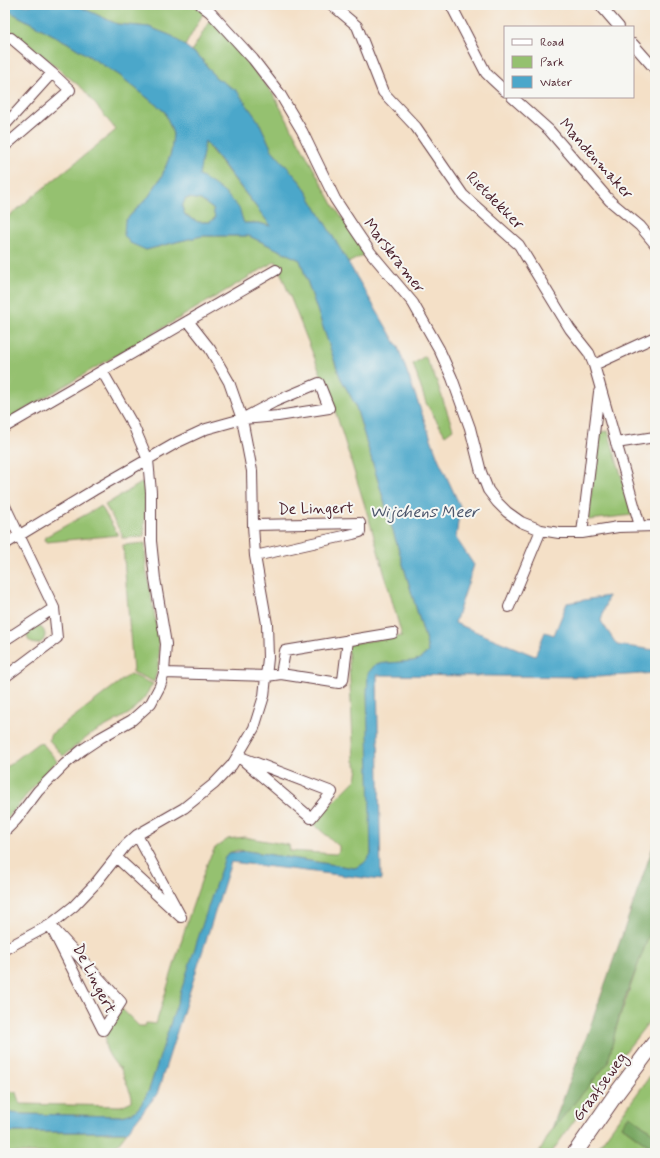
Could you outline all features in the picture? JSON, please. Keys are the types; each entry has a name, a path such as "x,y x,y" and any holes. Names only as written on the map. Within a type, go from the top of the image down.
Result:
{"main road":[{"name":"Graafseweg","path":"575,1153 616,1094 655,1042"}],"street":[{"name":"Marskramer","path":"201,5 214,8 280,94 302,131 335,199 371,253 413,303 439,349 452,378 470,428 480,472 488,490 507,512 521,522 541,530 559,533 582,533 618,527 655,526"},
{"name":"Rietdekker","path":"332,5 357,26 383,92 416,127 463,195 518,245 570,329 589,353 594,365 640,526"},
{"path":"451,5 486,73 504,90"},
{"path":"600,5 618,26"},
{"path":"5,146 70,90 11,38"},
{"path":"634,45 655,69"},
{"path":"5,125 52,73"},
{"name":"Mandenmaker","path":"513,98 549,130 610,201 640,226 655,244"},
{"path":"5,428 276,270"},
{"path":"5,949 50,925 74,906 95,884 126,845 137,835 168,818 214,784 232,765 254,728 264,696 268,658 267,624 255,556 252,471 242,419 229,382 210,349 188,321"},
{"path":"594,365 655,337"},
{"path":"5,831 16,820 38,791 65,764 100,738 132,720 151,703 160,686 164,673 166,644 155,578 151,540 151,492 148,460 134,427 102,371"},
{"path":"5,544 94,490 178,442 206,429 242,419 278,416 329,408 319,382 274,402 242,419"},
{"name":"Rietdekker","path":"582,533 600,387"},
{"path":"596,423 610,421"},
{"path":"616,443 655,437"},
{"path":"5,506 54,608 57,638 5,677"},
{"name":"De Lingert","path":"253,526 360,523 360,532 255,556"},
{"path":"509,607 541,530"},
{"path":"5,640 54,608"},
{"path":"281,674 285,651 393,633"},
{"path":"164,673 267,676 281,674 339,683 343,680 348,640"},
{"path":"238,756 245,759 332,792 311,818 238,756"},
{"path":"116,857 181,918 137,835"},
{"name":"De Lingert","path":"50,925 121,1002 103,1030 64,953 50,925"}],"green space":[{"path":"76,5 194,5 204,12 185,46 172,36 149,27 117,24"},
{"path":"5,9 68,43 119,75 165,112 173,134 171,153 162,176 149,196 125,221 146,250 202,236 249,236 300,260 340,377 355,404 428,652 420,659 413,661 376,664 371,855 364,863 354,868 247,851 238,850 228,853 149,1090 136,1111 120,1116 20,1114 5,1112 5,1091 16,1092 20,1104 121,1106 132,1101 132,1097 120,1067 119,1068 112,1059 105,1044 111,1025 122,1009 139,1026 145,1026 146,1023 156,1024 188,919 208,861 215,848 228,839 244,837 289,845 290,851 336,854 339,851 339,846 312,823 356,779 358,768 354,761 348,644 402,636 369,519 334,407 276,261 5,421 5,219 116,130 83,89 5,25"},
{"path":"211,18 273,94 335,208 368,253 348,263 302,184 272,150 259,122 237,92 215,77 201,58 192,51"},
{"path":"204,141 271,226 258,223 244,223 239,210 198,176"},
{"path":"189,198 201,200 213,209 215,218 210,222 198,222 185,215 182,207 185,199"},
{"path":"425,356 437,382 453,429 445,435 426,403 413,364"},
{"path":"608,431 633,515 588,520 599,432"},
{"path":"143,482 145,503 144,537 122,538 122,534 105,505"},
{"path":"101,506 118,535 47,542 44,540 45,537"},
{"path":"145,543 146,568 158,634 158,667 154,682 133,672 123,545"},
{"path":"36,626 42,629 45,635 42,641 36,644 30,641 27,635 30,629"},
{"path":"130,674 153,684 144,698 130,713 90,735 63,756 49,740 50,735"},
{"path":"38,743 43,744 57,761 45,773 5,821 5,768"},
{"path":"655,841 655,920 624,1001 608,1063 551,1131 589,1030"},
{"path":"655,920 655,1014 607,1075 551,1153 539,1153 551,1131 616,1028"},
{"path":"655,1069 655,1134 629,1115 622,1126 655,1150 655,1153 594,1153"},
{"path":"629,1115 655,1134 655,1150 622,1126"},
{"path":"5,1132 127,1132 111,1153 5,1153"}],"water":[{"name":"Wijchens Meer","path":"5,5 76,5 117,24 149,27 172,36 201,58 215,77 237,91 259,122 272,150 302,184 398,347 438,458 460,506 456,538 474,565 455,623 535,656 545,632 554,635 567,603 608,596 601,621 617,645 655,650 655,673 598,677 377,675 381,880 231,862 157,1094 127,1132 5,1132 5,1112 20,1114 120,1116 132,1113 139,1108 149,1090 225,857 228,853 247,851 354,868 362,865 366,861 371,854 367,693 368,673 376,664 413,661 420,659 428,652 355,404 340,377 300,260 249,236 202,236 146,250 130,243 124,235 125,221 149,196 162,176 171,153 173,134 165,112 119,75 68,43 5,9","holes":["205,141 271,226 258,223 244,223 237,205 227,195 199,176","189,198 201,200 213,209 215,218 210,222 198,222 185,215 182,207 185,199"]}]}
